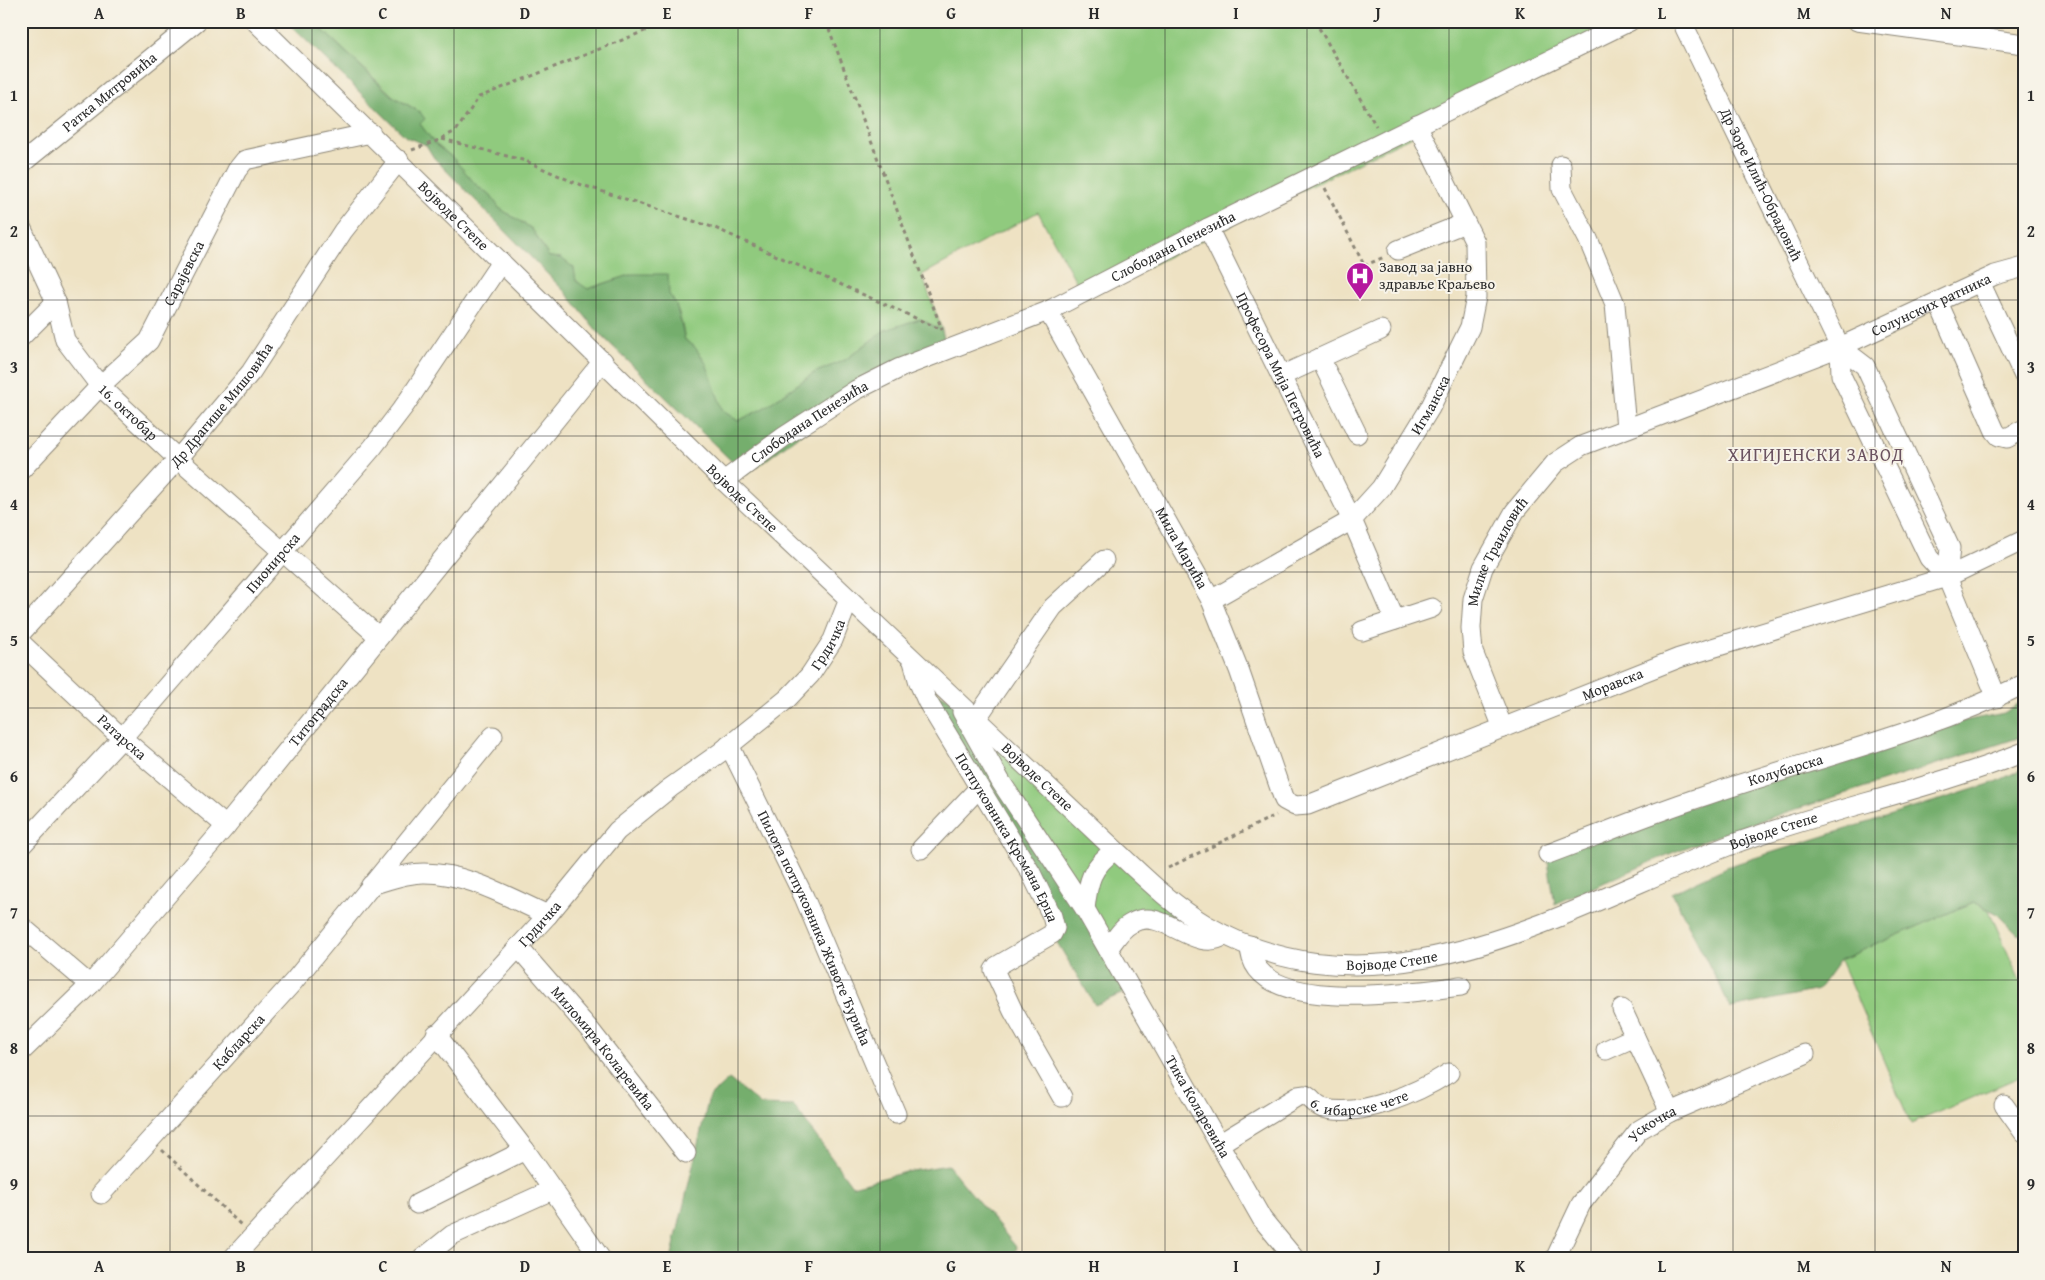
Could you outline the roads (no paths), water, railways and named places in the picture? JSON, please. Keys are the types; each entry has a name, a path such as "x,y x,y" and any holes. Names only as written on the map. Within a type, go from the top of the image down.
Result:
{"street":[{"name":"Ратка Митровића","path":"21,164 197,21"},
{"name":"Војводе Степе","path":"255,21 372,133 724,481 913,661 1115,850 1180,907 1225,935 1299,960 1326,964 1408,961 1464,951 1553,921 1685,864 1754,837 1968,773 2024,752"},
{"name":"Слободана Пенезића","path":"724,481 785,436 856,390 900,368 1048,311 1208,228 1630,21"},
{"name":"Др Зоре Илић-Обрадовић","path":"1684,21 1685,28 1840,347 1841,375 1929,558 1947,577 1997,698"},
{"path":"1857,21 2024,44"},
{"name":"Игманска","path":"1211,600 1352,520 1381,488 1430,408 1470,327 1476,297 1477,269 1474,242 1416,125"},
{"name":"Сарајевска","path":"21,470 100,386 150,341 237,170 245,160 372,133"},
{"name":"Др Драгише Мишовића","path":"21,633 178,459 251,372 343,231 399,160"},
{"path":"1561,165 1562,189 1588,240 1615,304 1626,428"},
{"path":"1398,250 1465,223"},
{"name":"16. октобар","path":"21,227 56,302 65,340 100,386 178,459 379,637"},
{"name":"Професора Мија Петровића","path":"1208,228 1352,520 1395,620"},
{"name":"Пионирска","path":"21,846 122,738 386,431 501,262"},
{"name":"Солунских ратника","path":"1840,347 1995,275 2024,267"},
{"path":"1980,282 2024,376"},
{"path":"21,337 56,302"},
{"path":"1938,302 1995,431 1999,436 2007,438 2024,429"},
{"name":"Мила Марића","path":"1048,311 1211,600 1290,803"},
{"path":"1282,376 1381,330"},
{"name":"Др Зоре Илић-Обрадовић","path":"1840,347 1865,366 1946,539 1950,548 1947,577"},
{"name":"Милке Траиловић","path":"1503,728 1473,652 1471,628 1473,599 1483,568 1515,512 1555,463 1581,446 1840,347"},
{"path":"1320,358 1357,434"},
{"name":"Титоградска","path":"21,1052 90,985 226,826 603,361"},
{"path":"1947,577 2024,540"},
{"path":"976,719 1054,607 1104,560"},
{"name":"Моравска","path":"1290,803 1308,805 1679,658 1947,577"},
{"name":"Грдичка","path":"232,1259 254,1237 436,1034 548,915 617,831 787,699 810,675 834,640 849,599"},
{"path":"1362,630 1432,608"},
{"name":"Ратарска","path":"21,643 122,738 226,826"},
{"name":"Потпуковника Крсмана Ерца","path":"913,661 919,683 927,700 978,789 1031,873 1055,924 1052,934 997,966 994,970 1013,1012 1062,1097"},
{"name":"Колубарска","path":"1548,854 1701,797 1899,734 1997,698 2024,684"},
{"name":"Тика Коларевића","path":"958,703 1001,782 1085,909 1262,1219 1295,1259"},
{"name":"Кабларска","path":"101,1194 294,980 493,736"},
{"name":"Пилота потпуковника Животе Ђурића","path":"730,745 804,897 896,1114"},
{"path":"921,849 978,789"},
{"path":"407,841 410,853 424,873"},
{"path":"1085,909 1092,872 1096,865 1115,850"},
{"path":"371,885 395,878 424,873 466,879 548,915"},
{"path":"1108,949 1126,926 1140,920 1165,924 1204,941 1218,939 1225,935"},
{"path":"21,926 90,985"},
{"path":"1250,945 1250,957 1257,969 1266,978 1282,986 1308,992 1386,995 1461,986"},
{"name":"Миломира Коларевића","path":"518,947 590,1030 686,1153"},
{"path":"1622,1009 1670,1112"},
{"path":"436,1034 525,1150 601,1259"},
{"path":"1606,1050 1635,1037"},
{"name":"Ускочка","path":"1555,1259 1581,1204 1631,1138 1647,1124 1670,1112 1805,1054"},
{"name":"6. ибарске чете","path":"1219,1144 1298,1096 1304,1095 1309,1097 1323,1108 1364,1107 1412,1094 1449,1072"},
{"path":"2004,1105 2024,1133"},
{"path":"417,1204 525,1150"},
{"path":"422,1259 452,1236 552,1190"}],"place":[{"name":"Завод за јавно здравље Краљево","path":"1360,300"}],"district":[{"name":"ХИГИЈЕНСКИ ЗАВОД","path":"1816,455"}]}
